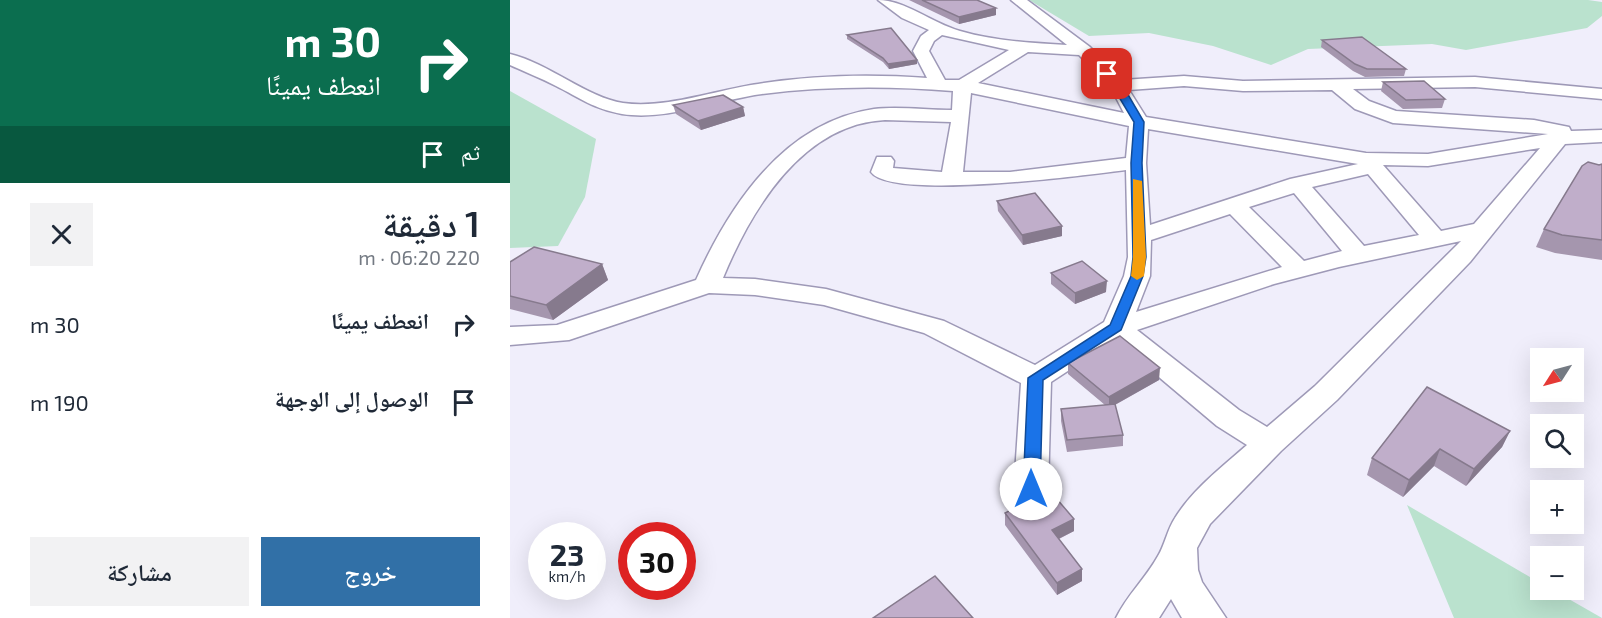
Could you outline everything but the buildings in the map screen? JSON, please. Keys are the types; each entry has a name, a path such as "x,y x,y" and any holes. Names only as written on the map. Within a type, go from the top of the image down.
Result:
{"street":[{"path":"885,0 900,12 939,30 986,44 1084,50"},
{"path":"1018,0 1084,50 1118,86 1139,122 1136,163 1137,276 1116,327"},
{"path":"938,82 921,51 927,39 939,30"},
{"path":"962,86 1023,48"},
{"path":"510,59 564,83 600,104 625,109 658,108 759,89 814,83 938,82 1036,99 1139,122 1370,163 1428,160 1588,135"},
{"path":"872,116 892,81"},
{"path":"1118,86 1184,81 1230,86 1475,82 1602,94"},
{"path":"951,180 961,116 962,86"},
{"path":"1338,86 1362,105 1393,117 1534,126 1588,135"},
{"path":"707,285 720,252 782,164 813,136 872,116 961,116"},
{"path":"1136,618 1177,560 1181,539 1192,521 1269,443 1335,385 1461,256 1482,229 1588,135"},
{"path":"884,161 882,172 886,174 951,180 1010,177 1136,163"},
{"path":"1138,237 1298,184 1370,163"},
{"path":"1370,163 1435,239"},
{"path":"1298,184 1358,255"},
{"path":"1234,205 1299,270"},
{"path":"1036,378 1116,327 1299,270 1482,229"},
{"path":"510,336 559,334 707,285 755,287 826,297 934,327 1036,378"},
{"path":"1116,327 1228,418 1269,443"},
{"path":"1031,489 1036,378"},
{"path":"1177,560 1185,586 1196,608 1206,618"}],"green space":[{"path":"1029,0 1588,0 1602,2 1602,16 1587,28 1466,50 1432,44 1308,49 1271,65 1213,46 1149,33 1089,36"},
{"path":"510,91 596,139 585,197 558,246 510,248"},
{"path":"1407,505 1530,577 1530,600 1570,600 1602,618 1454,618"}],"slow traffic":[{"path":"1137,181 1140,257 1137,276"}],"route":[{"path":"1031,489 1036,378 1116,327 1137,276 1140,257 1136,163 1139,122 1118,86 1107,74"}]}
